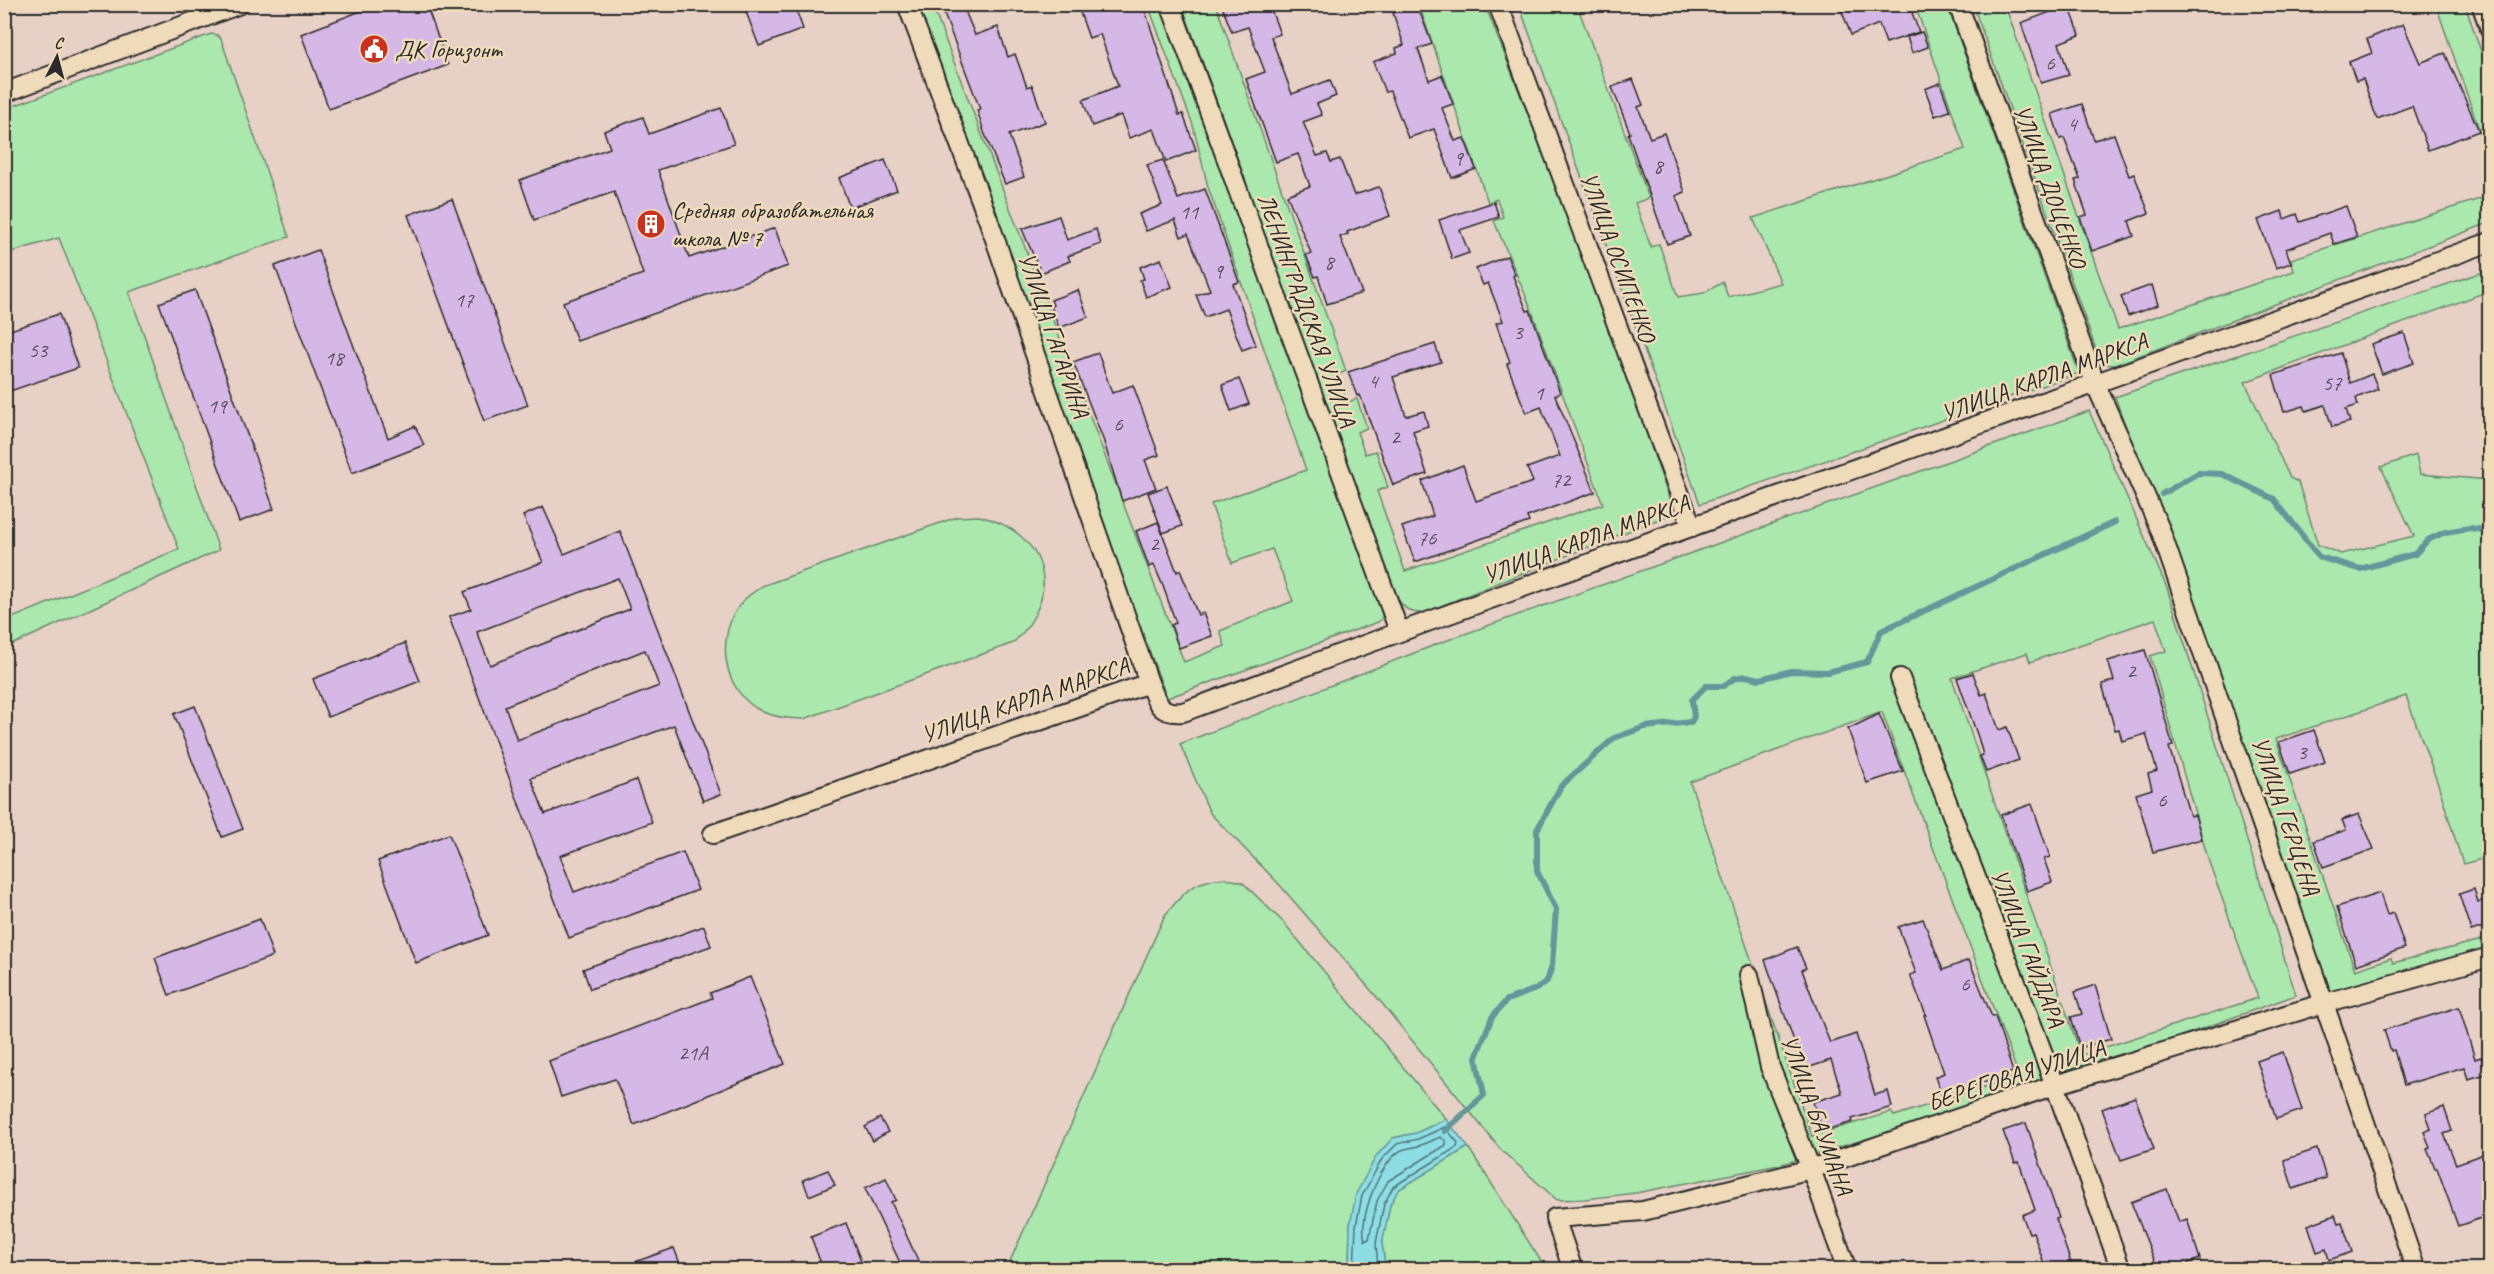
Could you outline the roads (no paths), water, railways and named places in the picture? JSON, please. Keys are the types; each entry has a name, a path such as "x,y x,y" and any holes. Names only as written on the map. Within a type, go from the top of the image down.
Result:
{"street":[{"path":"4,93 240,4"},
{"name":"УЛИЦА ГАГАРИНА","path":"907,4 992,230 1149,683"},
{"name":"ЛЕНИНГРАДСКАЯ УЛИЦА","path":"1170,4 1399,631"},
{"name":"УЛИЦА ОСИПЕНКО","path":"1498,4 1692,527"},
{"name":"УЛИЦА ДОЦЕНКО","path":"1958,4 2096,385"},
{"path":"2481,4 2490,29"},
{"name":"УЛИЦА КАРЛА МАРКСА","path":"713,834 1149,683 1159,707 1169,713 1183,712 1399,631 2096,385 2490,242"},
{"name":"УЛИЦА ГЕРЦЕНА","path":"2096,385 2160,529 2416,1269"},
{"name":"УЛИЦА ГАЙДАРА","path":"1900,678 2055,1085 2121,1269"},
{"name":"БЕРЕГОВАЯ УЛИЦА","path":"1573,1269 1555,1218 1643,1211 1811,1169 2055,1085 2325,1003 2490,957"},
{"name":"УЛИЦА БАУМАНА","path":"1749,975 1770,1067 1811,1169 1847,1269"}],"water":[{"path":"1446,1119 1468,1147 1398,1190 1390,1205 1382,1244 1385,1264 1383,1269 1347,1269 1350,1225 1356,1194 1377,1155 1393,1138 1416,1133"}],"waterway":[{"path":"2162,494 2198,473 2222,474 2274,499 2319,557 2360,569 2415,554 2428,540 2445,532 2470,528 2490,531"},
{"path":"1445,1131 1484,1095 1476,1057 1492,1017 1507,1000 1536,989 1547,981 1552,966 1556,909 1537,871 1537,830 1561,786 1614,738 1645,727 1691,722 1694,717 1692,700 1706,686 1723,686 1735,678 1746,676 1760,679 1791,671 1828,672 1867,662 1881,631 2115,522"}],"place":[{"name":"ДК Горизонт","path":"374,49"},
{"name":"Средняя образовательная школа № 7","path":"651,224"}]}
